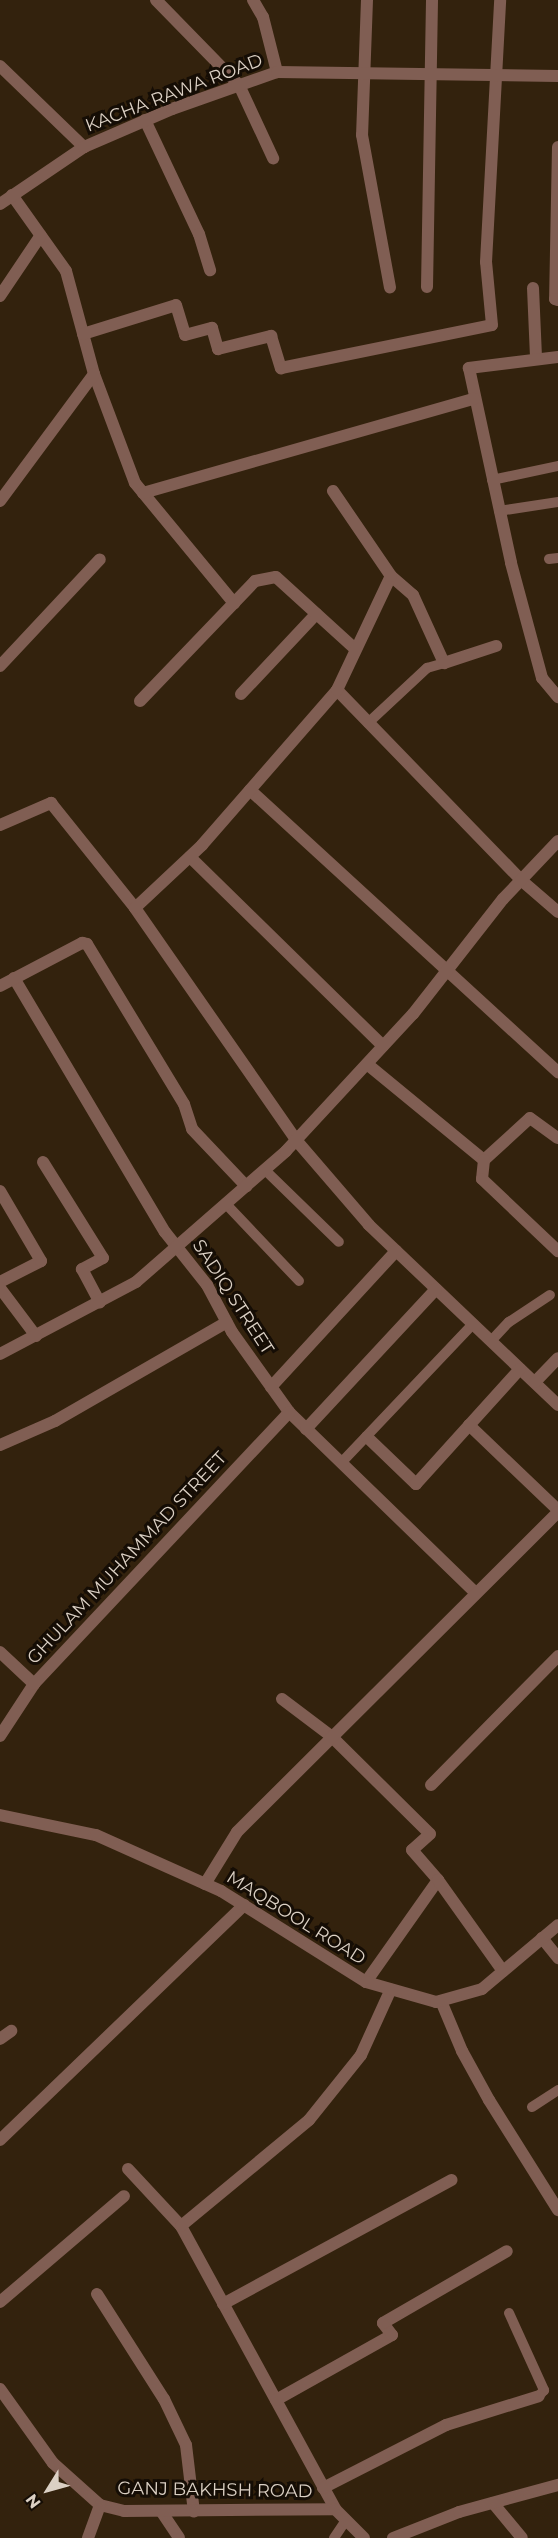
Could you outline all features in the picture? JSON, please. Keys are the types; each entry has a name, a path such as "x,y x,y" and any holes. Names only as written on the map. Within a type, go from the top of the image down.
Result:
{"street":[{"path":"156,0 239,85 273,158"},
{"path":"253,0 263,17 277,72"},
{"path":"367,0 362,135 390,287"},
{"path":"427,287 428,73 432,0"},
{"path":"83,334 176,305 185,335 212,328 218,349 271,336 281,368 491,326 486,262 500,0"},
{"path":"0,66 84,147"},
{"name":"KACHA RAWA ROAD","path":"0,204 84,147 145,120 277,72 558,76"},
{"path":"145,120 199,234 210,270"},
{"path":"558,147 555,299 558,300"},
{"path":"12,195 66,272 94,374 135,483 234,603"},
{"path":"0,296 41,235"},
{"path":"533,288 536,357"},
{"path":"558,357 536,357 470,366 474,399 499,511 542,678 558,697"},
{"path":"0,501 94,374"},
{"path":"143,494 474,399"},
{"path":"333,490 391,576 414,595 444,663 496,646"},
{"path":"0,666 100,559"},
{"path":"135,908 190,857 337,690 354,648 391,576"},
{"path":"140,701 255,581 276,577 354,648"},
{"path":"241,694 316,614"},
{"path":"337,690 521,880 558,912"},
{"path":"250,790 446,972 558,1072"},
{"path":"2,820 51,803 135,908 296,1140 396,1251 558,1405"},
{"path":"0,1354 136,1282 265,1170 367,1064 521,880 558,841"},
{"path":"190,857 383,1046"},
{"path":"0,986 82,943 87,944 184,1104 192,1129 246,1186"},
{"name":"SADIQ STREET","path":"14,978 165,1232 207,1285 227,1322 289,1412 476,1593"},
{"path":"367,1064 484,1160"},
{"path":"558,1138 530,1118 484,1160 482,1179 558,1251"},
{"path":"43,1162 103,1258 82,1269 100,1303"},
{"path":"0,1191 42,1261 0,1282"},
{"path":"271,1387 396,1251"},
{"path":"0,1288 36,1336"},
{"path":"306,1429 436,1289"},
{"path":"0,1445 55,1420 227,1322"},
{"path":"535,1382 558,1358"},
{"path":"367,1437 416,1484 520,1369"},
{"name":"GHULAM MUHAMMAD STREET","path":"0,1736 34,1684 289,1412"},
{"path":"205,1884 237,1832 558,1511 470,1425"},
{"path":"0,1652 34,1684"},
{"path":"431,1785 558,1656"},
{"path":"282,1699 331,1736 430,1834 412,1850 438,1880 503,1971"},
{"name":"MAQBOOL ROAD","path":"0,1815 96,1835 205,1884 243,1905 366,1982 441,2001 482,1989 558,1925"},
{"path":"366,1982 438,1880"},
{"path":"0,2139 243,1905"},
{"path":"542,1938 558,1958"},
{"path":"181,2226 309,2120 360,2055 391,1989"},
{"path":"441,2001 483,2090 558,2210"},
{"path":"0,2039 11,2031"},
{"path":"128,2169 181,2226 335,2509"},
{"path":"223,2304 451,2180"},
{"path":"0,2302 124,2196"},
{"path":"276,2400 392,2335 383,2324 507,2251"},
{"path":"97,2294 164,2399 186,2445 194,2512"},
{"name":"GANJ BAKHSH ROAD","path":"0,2389 53,2463 100,2505 124,2511 335,2509 364,2538"},
{"path":"323,2487 447,2425 539,2396"},
{"path":"393,2538 493,2503 558,2485"},
{"path":"493,2503 522,2538"},
{"path":"88,2538 100,2505"},
{"path":"161,2511 179,2538"}],"lane":[{"path":"492,480 558,466"},
{"path":"499,511 558,502"},
{"path":"368,723 427,668 444,663"},
{"path":"265,1170 339,1242"},
{"path":"226,1204 299,1281"},
{"path":"491,1341 509,1322 550,1295"},
{"path":"341,1463 473,1324"},
{"path":"532,2107 558,2090"},
{"path":"509,2313 544,2390 539,2396"},
{"path":"334,2538 346,2520"}]}
